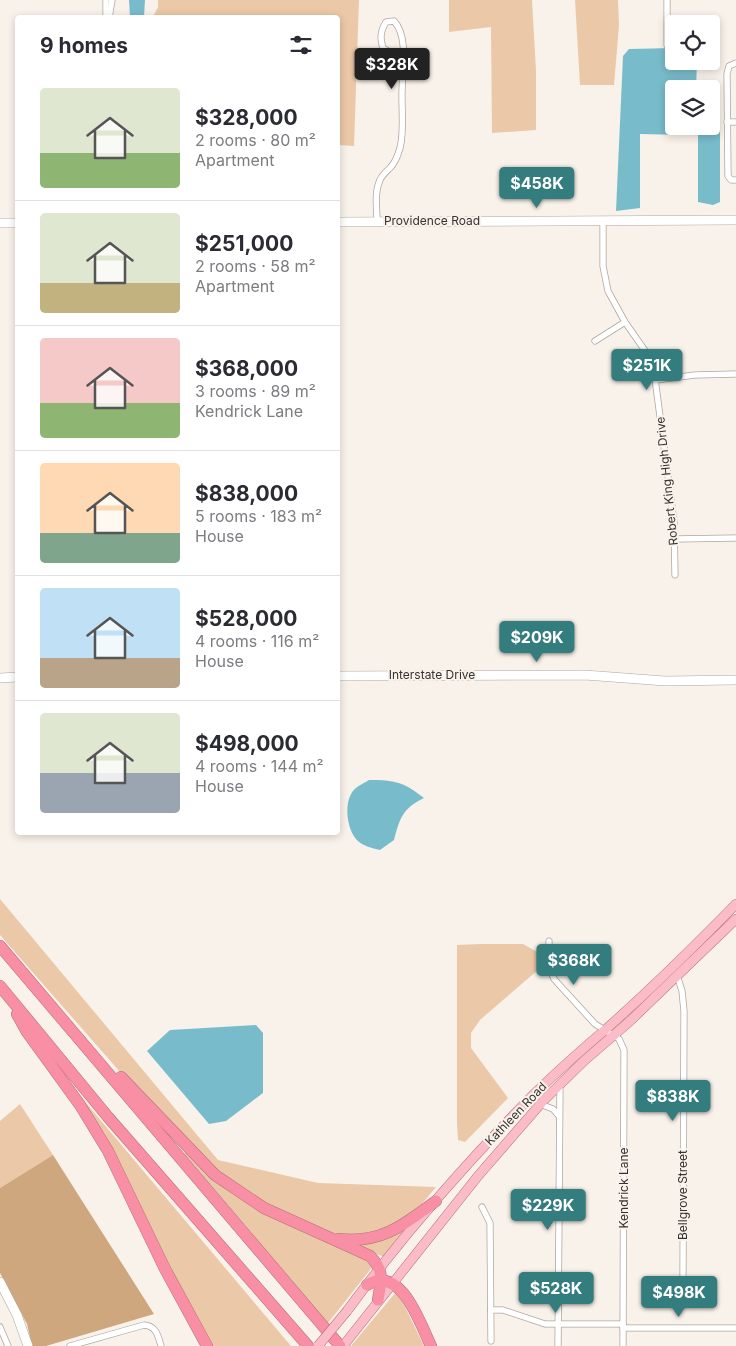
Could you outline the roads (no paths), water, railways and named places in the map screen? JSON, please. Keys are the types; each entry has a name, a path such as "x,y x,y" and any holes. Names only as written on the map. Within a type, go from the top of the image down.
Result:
{"highway":[{"path":"0,946 342,1346"},
{"path":"0,986 108,1117 308,1346"},
{"path":"37,989 214,1175 264,1208 370,1256 377,1263 384,1278 407,1296 431,1346"},
{"path":"10,999 21,1024 80,1105 108,1152 164,1269 207,1346"},
{"path":"326,1237 349,1240 377,1237 392,1232 406,1224 436,1201"},
{"path":"367,1285 374,1280 384,1278"},
{"path":"378,1300 384,1278"}],"main road":[{"name":"Kathleen Road","path":"384,1278 436,1201 476,1155 578,1052 672,967 736,904"},
{"name":"Kathleen Road","path":"384,1278 478,1176 540,1104 678,976 736,919"},
{"path":"318,1346 367,1285"},
{"path":"342,1346 362,1323 378,1300"}],"street":[{"path":"106,0 108,15"},
{"path":"109,15 112,0"},
{"path":"667,0 667,15"},
{"path":"377,222 376,198 378,186 383,175 394,164 401,145 403,117 403,60 400,27 394,21 386,22 381,31 380,39 383,48 403,60"},
{"path":"736,63 729,66 727,74 729,178 736,180"},
{"path":"727,122 736,122"},
{"name":"Providence Road","path":"340,222 736,220"},
{"name":"Robert King High Drive","path":"602,221 602,256 604,277 608,291 625,322 646,352 656,380 672,502 675,575"},
{"path":"0,224 15,223"},
{"path":"596,341 625,322"},
{"path":"656,380 695,375 736,374"},
{"path":"675,539 736,538"},
{"name":"Interstate Drive","path":"340,676 585,674 656,680 736,680"},
{"path":"0,678 15,677"},
{"path":"549,941 550,971 554,979 595,1024 614,1035"},
{"name":"Bellgrove Street","path":"672,967 678,976 684,1011 683,1275"},
{"name":"Kendrick Lane","path":"614,1035 619,1039 624,1050 623,1346"},
{"path":"558,1346 560,1084"},
{"path":"540,1104 553,1109 559,1116"},
{"path":"482,1207 490,1223 491,1341"},
{"path":"0,1282 17,1315 28,1346"},
{"path":"491,1310 503,1310 539,1323 736,1328"},
{"path":"70,1346 144,1325 150,1326 156,1331 161,1346"},
{"path":"0,1327 8,1346"}],"water":[{"path":"129,0 145,0 144,15 130,15"},
{"path":"665,48 665,70 697,70 696,80 665,80 665,135 640,134 640,208 616,211 623,56 629,49"},
{"path":"698,135 720,135 720,202 713,205 698,202"},
{"path":"369,780 399,783 411,788 424,798 406,810 400,820 394,840 380,850 358,841 353,834 348,820 349,798 357,787"},
{"path":"256,1025 263,1033 263,1093 226,1121 209,1124 147,1051 170,1030"}]}
